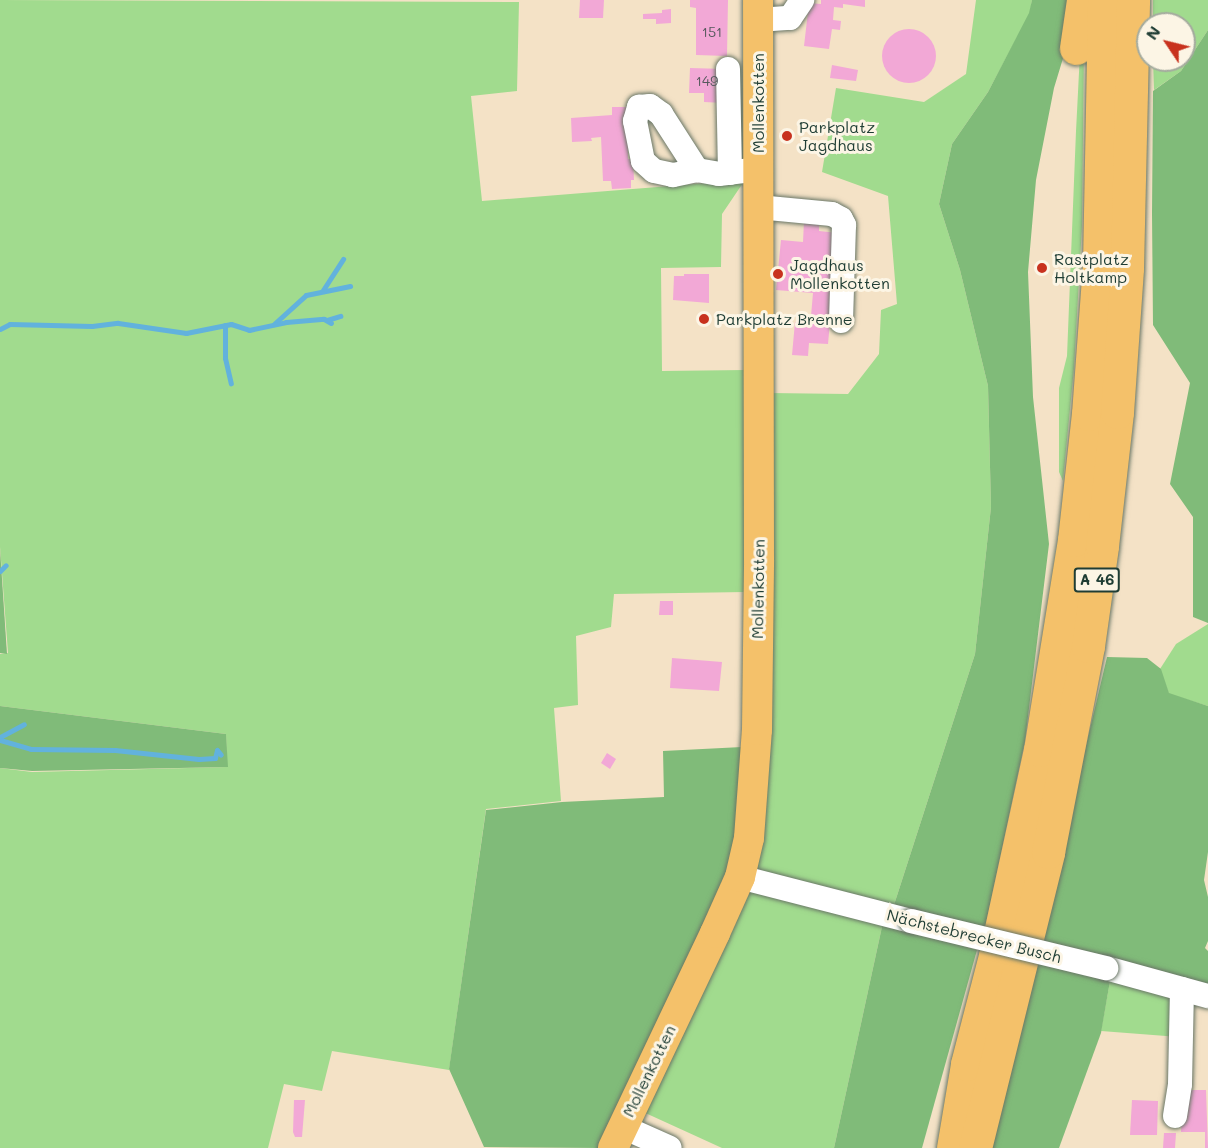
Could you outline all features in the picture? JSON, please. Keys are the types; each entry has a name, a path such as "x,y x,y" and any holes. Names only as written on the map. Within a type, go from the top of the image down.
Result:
{"highway":[{"path":"1076,48 1083,0"},
{"name":"A 46","path":"953,1148 967,1064 1020,845 1058,646 1087,425 1099,265 1104,0"},
{"name":"A 46","path":"975,1148 1051,841 1088,646 1102,546 1117,412 1127,268 1133,0"},
{"path":"1056,485 1058,646"}],"main road":[{"name":"Mollenkotten","path":"618,1138 740,877 749,838 757,730 758,207 744,171 758,10"}],"street":[{"path":"758,10 790,18 802,0"},
{"path":"698,170 744,171 728,69"},
{"path":"758,207 832,214 841,219 844,225 841,321"},
{"name":"Nächstebrecker Busch","path":"740,877 1106,968 1208,996"},
{"path":"1175,1116 1180,1084 1182,989"},
{"path":"618,1138 670,1148"}],"green space":[{"path":"0,0 519,2 517,91 471,96 482,201 745,180 722,214 721,267 661,268 662,371 745,370 746,592 614,594 611,627 576,636 578,705 554,708 561,801 486,809 449,1070 332,1051 322,1091 284,1084 268,1148 0,1148 0,768 32,772 227,767 226,734 0,706 0,654 8,653 0,547"},
{"path":"976,0 1032,0 1030,13 988,92 952,144 939,204 960,270 988,386 991,507 975,654 893,908 752,871 769,393 848,394 879,354 881,310 897,304 888,196 822,172 836,88 924,102 966,74"},
{"path":"1032,0 1069,0 1064,55 1054,88 1036,180 1028,272 1033,397 1049,544 1025,741 985,928 893,908 975,654 991,507 988,386 960,270 939,204 952,144 988,92 1029,13"},
{"path":"1153,0 1208,0 1208,30 1196,48 1196,12 1153,12"},
{"path":"1208,30 1208,623 1193,617 1193,517 1170,484 1190,383 1153,325 1153,91 1180,72 1196,72 1196,48"},
{"path":"1084,47 1082,226 1074,368 1063,481 1059,472 1059,388 1067,356 1080,53"},
{"path":"1153,72 1180,72 1154,90"},
{"path":"0,549 7,654 0,653"},
{"path":"1208,624 1208,706 1169,694 1160,669 1176,644"},
{"path":"1107,657 1147,658 1161,669 1169,693 1208,706 1208,852 1204,880 1208,897 1208,941 1205,948 1208,951 1208,988 1039,944"},
{"path":"0,706 226,734 228,767 32,771 0,768"},
{"path":"742,747 742,796 730,872 601,1148 484,1147 449,1069 486,810 562,802 664,797 663,751"},
{"path":"745,885 883,922 834,1148 722,1148 641,1111"},
{"path":"883,922 977,950 922,1148 834,1148"},
{"path":"1036,962 1110,981 1101,1033 1059,1148 987,1148"},
{"path":"1110,981 1179,993 1179,1037 1101,1031"}],"building":[{"path":"580,0 604,0 603,18 579,18"},
{"path":"690,0 728,0 727,56 696,55 696,8 690,7"},
{"path":"821,0 865,0 865,7 843,4 843,8 834,7 833,20 841,21 840,30 832,29 829,49 804,46 809,3 821,4"},
{"path":"671,9 671,23 656,24 656,19 643,19 643,14 662,13 662,10"},
{"path":"909,29 919,31 928,37 934,46 936,56 934,66 928,75 919,81 909,83 899,81 890,75 884,66 882,56 884,46 890,37 899,31"},
{"path":"832,65 858,70 856,81 830,78"},
{"path":"690,68 725,69 724,103 704,102 704,93 689,93"},
{"path":"612,107 628,107 628,159 633,159 634,180 631,180 631,188 612,189 611,181 603,181 601,137 591,138 592,141 572,142 571,118 612,115"},
{"path":"804,221 819,225 819,231 838,233 828,344 809,343 808,356 792,355 795,322 805,323 806,315 811,316 813,293 776,290 781,240 803,242"},
{"path":"684,274 709,274 709,303 673,300 674,276 684,276"},
{"path":"660,601 673,601 673,615 659,615"},
{"path":"672,658 722,662 719,691 670,688"},
{"path":"607,753 616,759 610,769 601,763"},
{"path":"1183,1090 1206,1090 1208,1148 1205,1148 1205,1132 1181,1132"},
{"path":"294,1100 305,1100 302,1137 295,1137 293,1132"},
{"path":"1132,1100 1158,1101 1157,1135 1130,1135"},
{"path":"1164,1133 1176,1133 1175,1148 1163,1148"}],"waterway":[{"path":"323,290 343,259"},
{"path":"274,324 306,295 350,286"},
{"path":"327,320 340,316"},
{"path":"0,329 10,324 92,326 118,323 186,333 231,324 249,330 286,322 324,319 331,323"},
{"path":"225,325 225,358 231,383"},
{"path":"0,571 6,565"},
{"path":"0,737 24,724"},
{"path":"0,740 31,749 115,750 199,759 215,758 217,750 221,755"}],"place":[{"name":"Parkplatz Jagdhaus","path":"787,136"},
{"name":"Rastplatz Holtkamp","path":"1042,268"},
{"name":"Jagdhaus Mollenkotten","path":"778,274"},
{"name":"Parkplatz Brenne","path":"704,319"}]}
